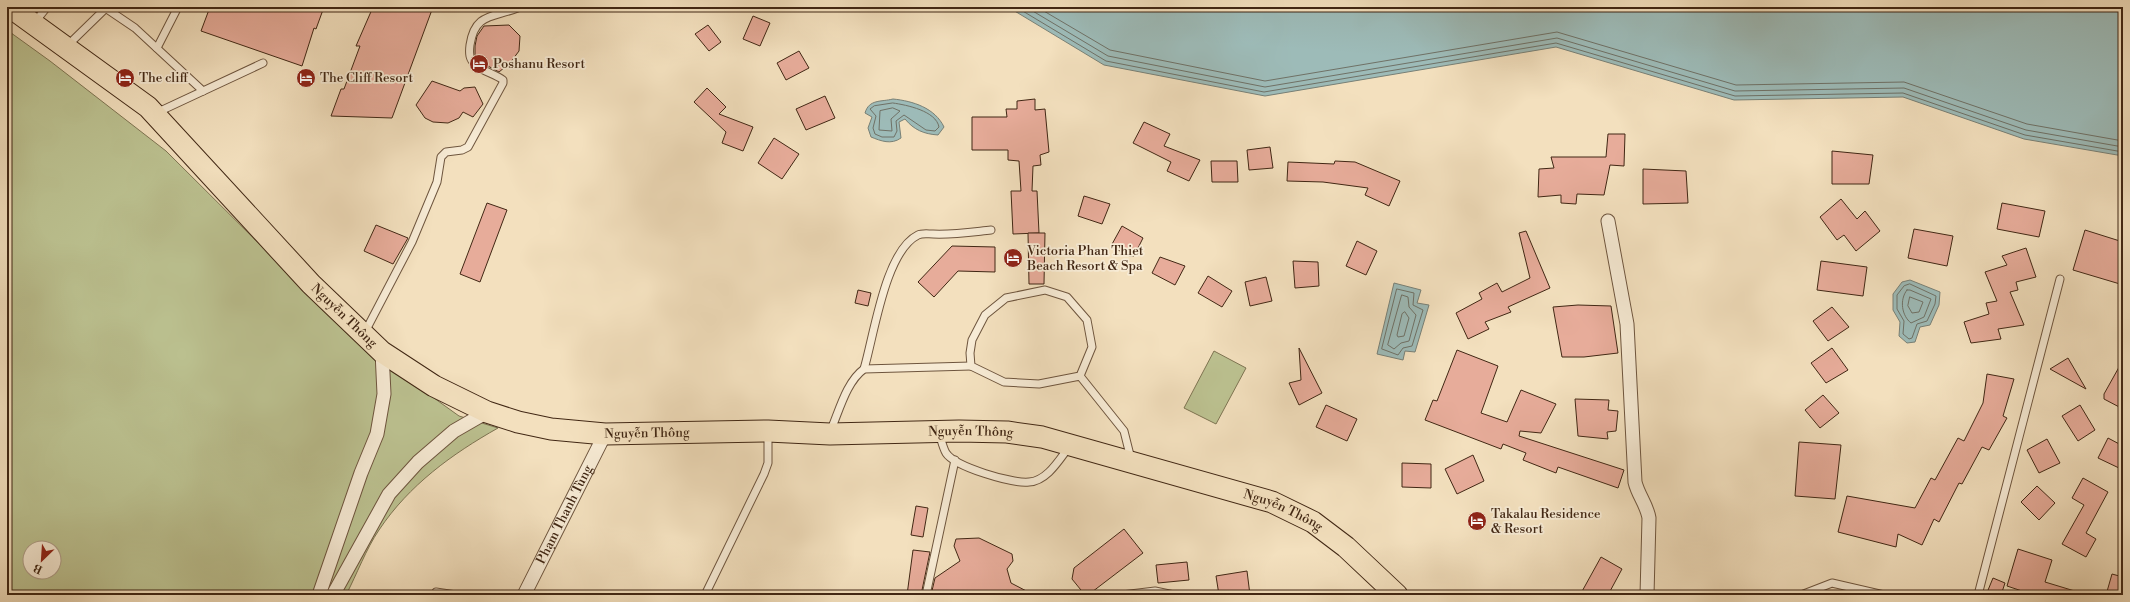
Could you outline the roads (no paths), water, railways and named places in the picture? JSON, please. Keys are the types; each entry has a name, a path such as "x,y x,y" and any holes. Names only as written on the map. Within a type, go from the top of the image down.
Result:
{"main road":[{"name":"Nguyễn Thông","path":"10,7 148,107 311,284 382,352 434,386 487,412 518,422 551,429 605,434 768,431 830,434 938,431 1007,432 1042,437 1272,502 1312,522 1346,546 1397,595"}],"street":[{"path":"1608,221 1627,324 1635,482 1638,493 1647,509 1649,518 1647,595"},
{"path":"319,595 361,473 377,434 384,394 382,352"},
{"path":"333,595 389,494 418,462 454,431 487,412"},
{"name":"Phạm Thanh Tùng","path":"524,595 605,434"}],"lane":[{"path":"33,24 47,7"},
{"path":"157,48 178,7"},
{"path":"364,334 412,242 437,182 441,157 446,152 462,150 468,147 503,83 499,77 476,65 472,60 470,54 470,44 476,27 482,18 520,7"},
{"path":"65,47 105,8 135,28 203,91"},
{"path":"154,114 263,63"},
{"path":"864,369 882,292 907,242 919,234 942,235 991,230"},
{"path":"1978,595 2060,279"},
{"path":"971,366 970,353 972,340 985,315 1006,298 1045,290 1067,297 1087,320 1092,347 1080,376"},
{"path":"830,434 851,385 858,373 864,369 971,366 1004,382 1039,384 1080,376"},
{"path":"1080,376 1124,431 1132,463"},
{"path":"705,595 764,474 768,462 768,431"},
{"path":"938,431 946,454 969,468 1001,478 1029,482 1048,474 1071,446"},
{"path":"926,595 955,460"},
{"path":"1802,595 1832,583 1884,595"},
{"path":"1122,595 1155,591 1174,595"},
{"path":"435,595 436,592 456,595"}],"water":[{"path":"1008,7 2123,7 2123,156 2024,139 1903,97 1734,100 1556,47 1265,96 1104,65"},
{"path":"893,99 916,104 929,110 940,120 944,127 938,135 928,134 916,129 905,119 899,122 901,138 886,142 871,137 868,128 872,117 865,113 869,105 876,102"},
{"path":"1910,280 1940,292 1939,305 1930,325 1920,327 1915,342 1907,343 1899,336 1900,322 1893,310 1893,294 1902,282"},
{"path":"1394,283 1421,290 1417,303 1429,305 1415,352 1405,351 1403,360 1377,354"}],"place":[{"name":"Poshanu Resort","path":"479,64"},
{"name":"The cliff","path":"125,78"},
{"name":"The Cliff Resort","path":"306,78"},
{"name":"Victoria Phan Thiet Beach Resort & Spa","path":"1013,258"},
{"name":"Takalau Residence & Resort","path":"1477,521"}]}
